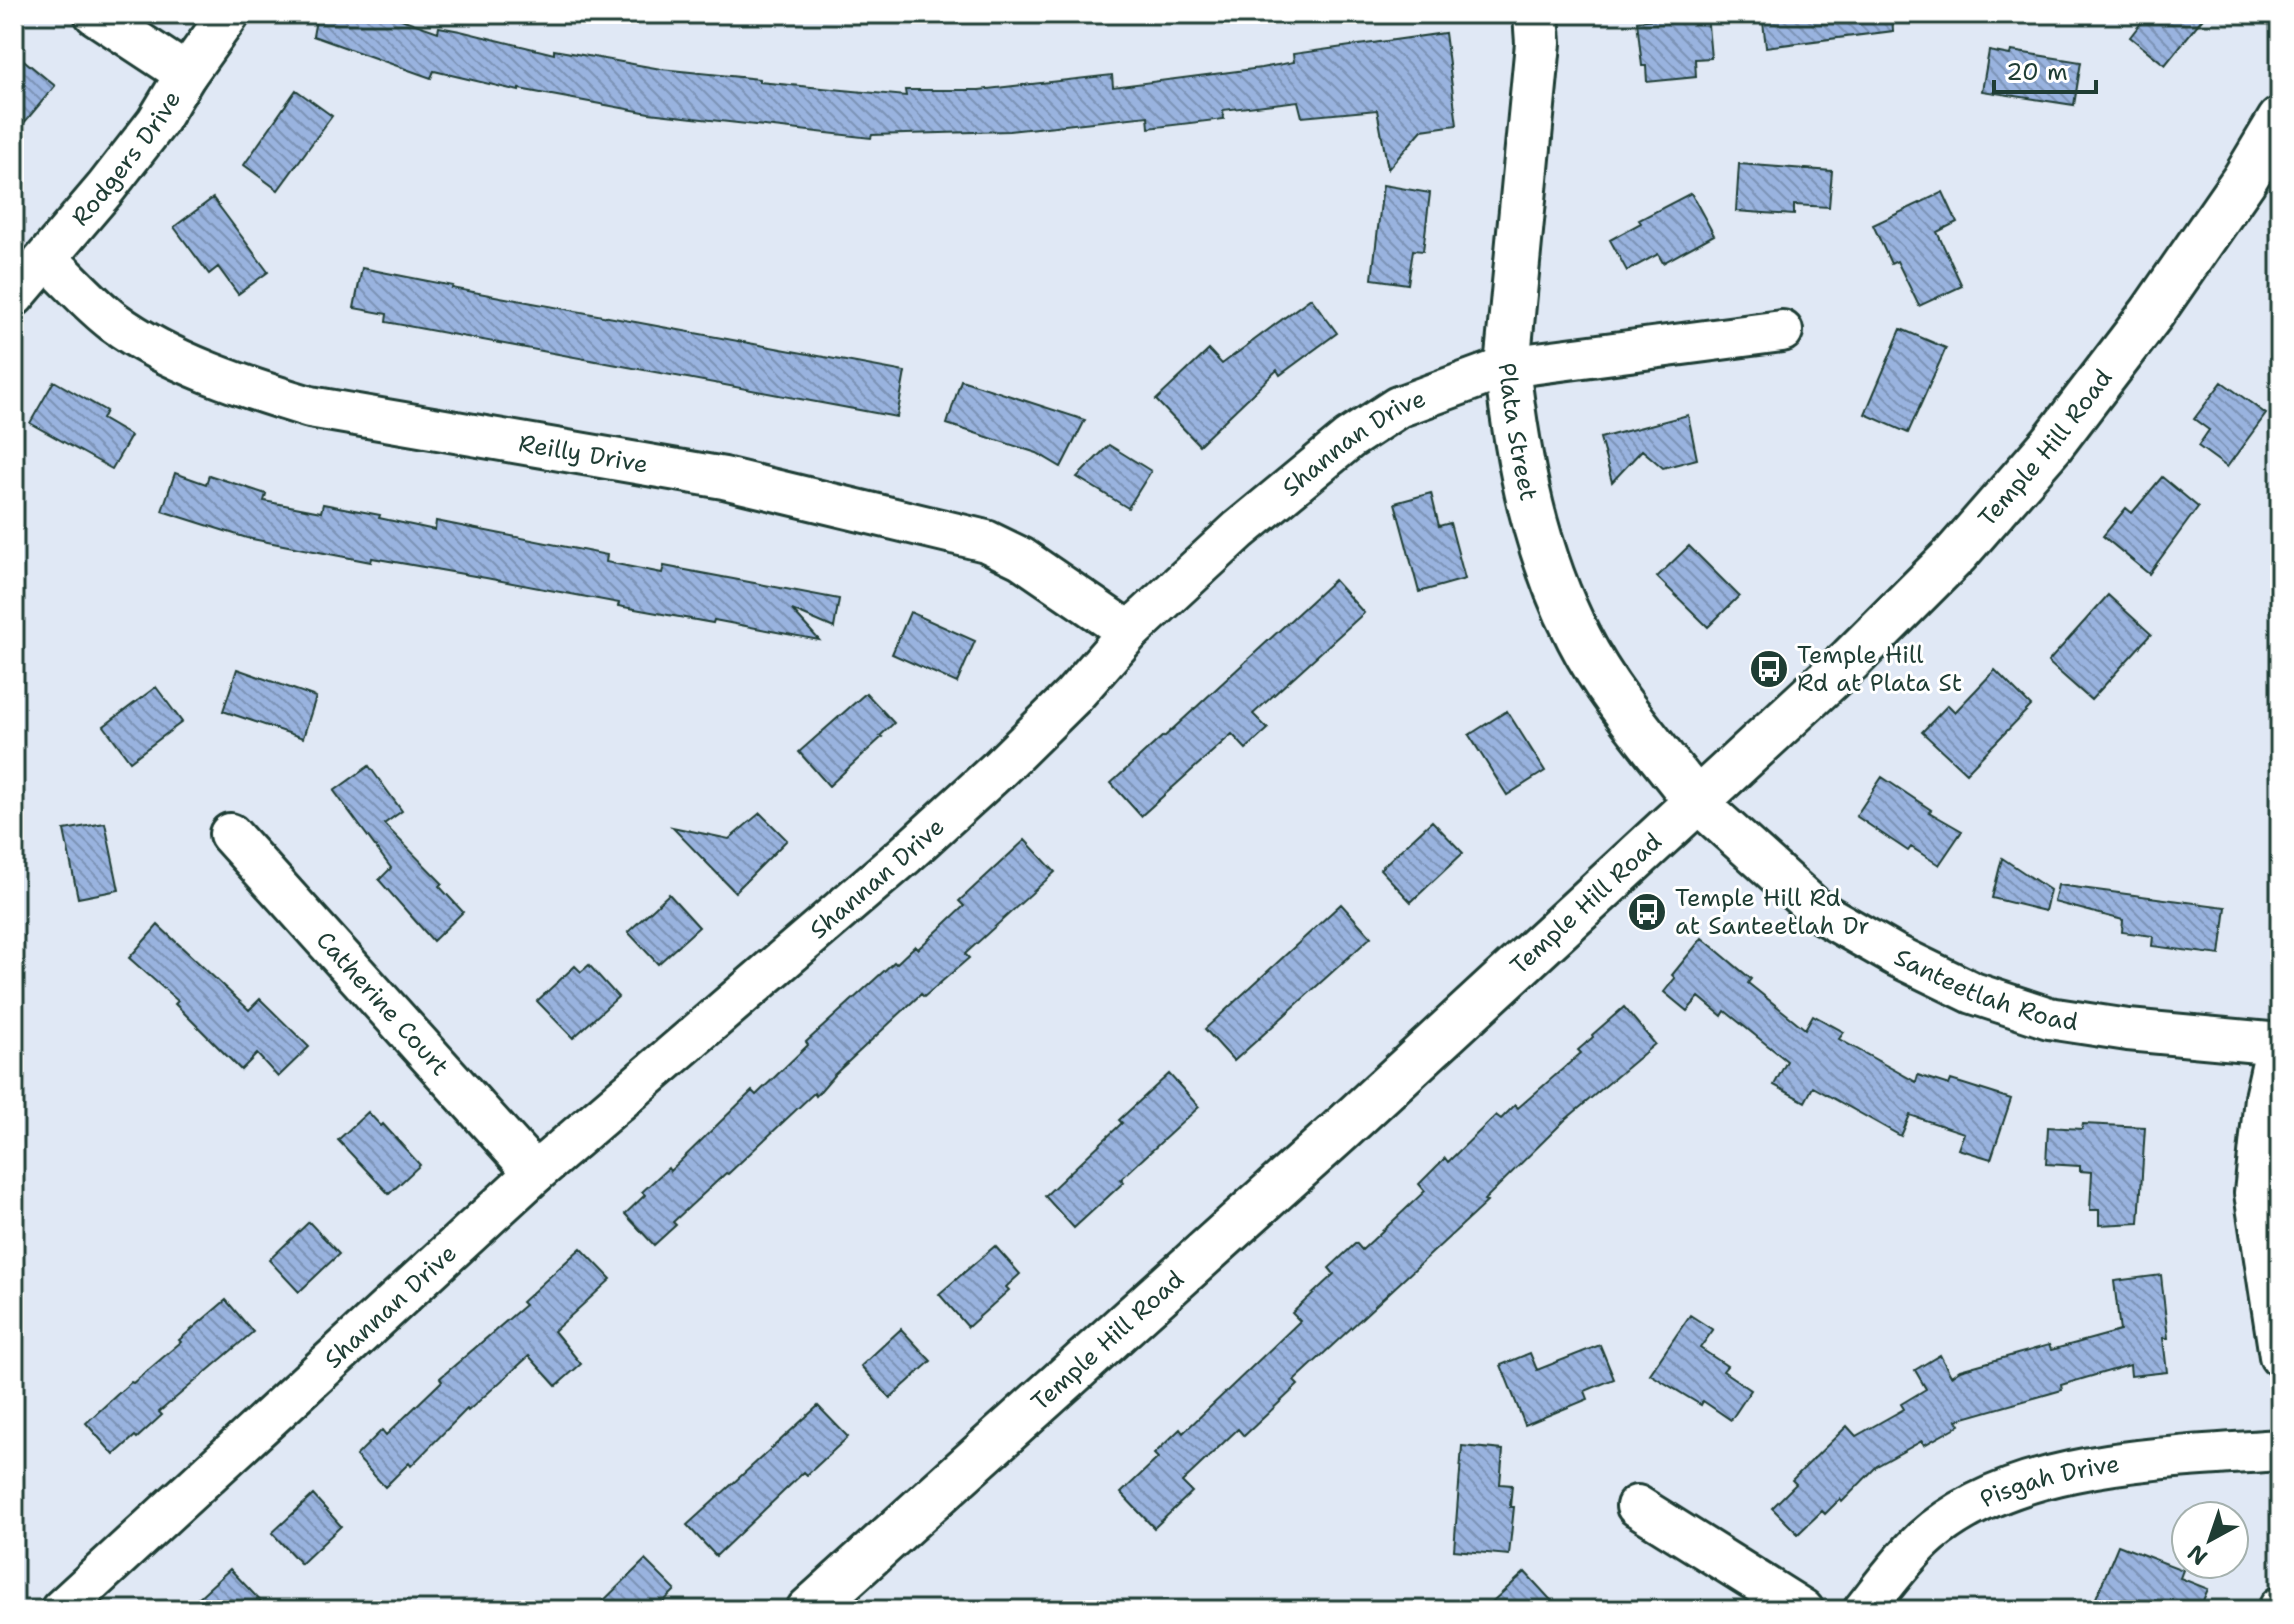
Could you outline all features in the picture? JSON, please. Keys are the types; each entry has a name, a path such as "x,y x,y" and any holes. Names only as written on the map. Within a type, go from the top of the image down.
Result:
{"main road":[{"name":"Plata Street","path":"1536,14 1538,43 1507,367 1529,510 1558,593 1579,639 1606,683 1697,802"},
{"name":"Temple Hill Road","path":"809,1610 1340,1131 1851,659 1935,575 2052,444 2152,313 2244,180 2280,120"}],"street":[{"path":"95,14 186,74"},
{"name":"Rodgers Drive","path":"14,296 157,122 186,74 229,14"},
{"name":"Reilly Drive","path":"47,259 114,322 209,373 257,391 310,407 724,478 986,541 1021,558 1129,632"},
{"name":"Shannan Drive","path":"61,1610 535,1173 916,845 1073,696 1129,632 1239,530 1349,439 1398,407 1507,367 1782,331"},
{"name":"Santeetlah Road","path":"1697,802 1818,911 1895,955 1973,993 2049,1018 2128,1030 2279,1044"},
{"name":"Catherine Court","path":"230,834 535,1173"},
{"path":"2279,1044 2265,1098 2255,1193 2280,1356"},
{"name":"Pisgah Drive","path":"1864,1610 1925,1539 1995,1494 2082,1469 2149,1459 2280,1450"},
{"path":"1637,1506 1803,1610"}],"building":[{"path":"317,14 387,14 438,32 439,27 554,54 554,50 661,69 759,79 759,82 906,96 905,90 979,90 1112,75 1113,87 1261,68 1294,62 1293,54 1445,33 1457,125 1422,130 1388,169 1377,110 1302,117 1298,101 1223,110 1224,119 1149,128 1148,116 1009,131 872,135 871,138 649,113 519,91 434,71 431,78 313,36"},
{"path":"1707,14 1711,58 1695,59 1696,77 1647,82 1637,21"},
{"path":"1762,14 1892,14 1893,31 1766,47"},
{"path":"2148,14 2206,14 2165,65 2130,37"},
{"path":"1989,51 2010,55 2011,51 2081,62 2074,105 1982,91"},
{"path":"14,52 55,86 14,135"},
{"path":"296,90 332,116 278,190 244,165"},
{"path":"1739,164 1832,171 1829,207 1794,205 1794,215 1736,211"},
{"path":"1383,185 1430,193 1423,251 1413,250 1408,284 1372,279"},
{"path":"1943,192 1957,222 1937,232 1962,286 1919,306 1897,261 1891,264 1873,225"},
{"path":"1691,193 1714,235 1663,263 1658,254 1627,271 1610,240 1641,223 1639,220"},
{"path":"213,198 268,272 238,294 218,267 209,274 174,227"},
{"path":"362,268 452,288 905,372 897,417 386,322 387,314 354,308"},
{"path":"1311,298 1337,333 1280,375 1277,370 1199,445 1156,400 1209,350 1222,364"},
{"path":"1901,329 1946,348 1908,433 1865,414"},
{"path":"961,380 1085,420 1061,467 1037,453 947,424"},
{"path":"54,381 106,411 102,419 131,436 112,469 30,423"},
{"path":"2222,382 2266,414 2227,467 2198,446 2209,430 2194,419"},
{"path":"1688,415 1697,459 1663,468 1642,450 1612,482 1600,438"},
{"path":"1109,445 1151,471 1128,508 1077,477"},
{"path":"175,473 206,484 209,475 266,494 264,501 321,512 323,504 435,530 436,521 607,555 606,562 662,573 664,566 839,599 834,628 792,610 819,640 618,606 619,603 486,578 372,558 371,562 247,538 162,511"},
{"path":"2162,477 2198,507 2149,574 2103,536 2126,508 2132,513"},
{"path":"1431,493 1439,526 1450,523 1465,579 1419,592 1395,503"},
{"path":"1689,546 1739,596 1708,627 1657,577"},
{"path":"1334,580 1364,613 1253,714 1268,729 1246,749 1232,734 1141,816 1111,783"},
{"path":"2108,595 2151,634 2091,700 2048,662"},
{"path":"910,612 975,641 957,683 892,654"},
{"path":"237,669 316,697 303,738 223,711"},
{"path":"1995,670 2031,706 1966,773 1922,732 1948,705 1955,712"},
{"path":"156,687 182,722 130,761 104,726"},
{"path":"866,693 894,723 829,786 799,752"},
{"path":"1507,711 1545,771 1507,795 1469,735"},
{"path":"369,766 402,811 384,824 442,883 439,886 463,912 433,941 379,880 391,868 334,791"},
{"path":"1882,777 1931,810 1929,812 1962,831 1939,865 1911,847 1908,851 1856,816"},
{"path":"760,813 787,840 735,892 672,827 729,839"},
{"path":"1432,821 1463,853 1411,902 1380,869"},
{"path":"105,823 119,890 78,898 64,830"},
{"path":"1025,840 1055,872 965,954 969,958 924,997 921,994 835,1074 816,1096 814,1093 673,1222 676,1225 654,1245 625,1214 645,1195 642,1192 668,1168 670,1171 752,1091 756,1095 808,1045 806,1042 894,962 896,964 915,946 918,949 964,906 959,901"},
{"path":"2002,858 2050,890 2045,911 1992,898"},
{"path":"2058,885 2226,907 2220,955 2152,946 2153,936 2122,932 2123,920 2054,902"},
{"path":"669,894 699,927 658,964 628,932"},
{"path":"1341,904 1371,937 1234,1061 1205,1029"},
{"path":"158,925 249,1010 260,999 309,1047 278,1077 257,1054 241,1070 175,1004 178,1001 129,958"},
{"path":"1702,938 1751,979 1748,983 1805,1029 1813,1015 1844,1032 1839,1039 1916,1082 1918,1075 1949,1085 1951,1080 2011,1099 1991,1159 1958,1149 1964,1133 1910,1115 1901,1136 1813,1087 1805,1102 1774,1085 1787,1061 1725,1011 1722,1016 1699,997 1687,1011 1664,992 1675,978 1672,975"},
{"path":"589,965 618,997 573,1038 537,1001 575,966 581,972"},
{"path":"1624,1007 1655,1044 1565,1120 1484,1200 1487,1202 1294,1381 1298,1385 1244,1436 1238,1429 1182,1482 1192,1492 1154,1528 1121,1493 1158,1458 1154,1454 1180,1429 1183,1433 1300,1321 1292,1313 1334,1274 1329,1268 1356,1243 1362,1250 1425,1191 1419,1184 1445,1158 1448,1162 1496,1115 1501,1119 1515,1105 1518,1108 1581,1053 1578,1050 1592,1035"},
{"path":"1169,1074 1199,1107 1121,1179 1124,1182 1074,1228 1045,1196"},
{"path":"368,1112 420,1165 389,1194 338,1140"},
{"path":"2083,1124 2145,1127 2139,1223 2099,1225 2099,1210 2090,1210 2092,1172 2080,1171 2080,1166 2046,1164 2048,1127 2082,1129"},
{"path":"309,1222 339,1254 299,1292 269,1260"},
{"path":"995,1246 1020,1274 1006,1287 1009,1290 968,1327 939,1294"},
{"path":"581,1248 611,1279 554,1331 581,1364 556,1386 529,1356 467,1409 411,1466 409,1463 385,1487 356,1456 382,1430 386,1435 442,1381 440,1378 525,1305 522,1302"},
{"path":"2161,1275 2168,1338 2163,1338 2167,1372 2131,1376 2130,1365 2061,1385 2062,1390 1957,1420 1960,1425 1924,1445 1922,1441 1877,1466 1842,1502 1840,1499 1825,1514 1822,1511 1798,1534 1772,1508 1796,1484 1792,1480 1847,1426 1856,1436 1904,1409 1901,1404 1926,1389 1915,1370 1940,1355 1951,1376 1960,1370 2049,1345 2051,1350 2120,1331 2114,1281"},
{"path":"226,1300 253,1332 159,1412 162,1415 137,1438 135,1436 114,1455 86,1423"},
{"path":"1690,1315 1713,1330 1700,1348 1727,1366 1723,1371 1751,1390 1731,1420 1703,1401 1701,1405 1650,1374"},
{"path":"901,1329 931,1361 890,1398 861,1366"},
{"path":"1600,1345 1614,1379 1585,1391 1588,1399 1525,1425 1501,1365 1530,1353 1537,1370"},
{"path":"818,1406 848,1437 807,1475 804,1472 716,1556 687,1525"},
{"path":"1462,1446 1503,1450 1500,1484 1512,1485 1510,1507 1514,1507 1509,1555 1454,1550"},
{"path":"313,1495 341,1526 301,1564 272,1533"},
{"path":"2118,1545 2170,1565 2170,1580 2185,1580 2208,1589 2199,1610 2091,1610"},
{"path":"645,1560 675,1590 655,1610 594,1610"},
{"path":"230,1569 269,1610 185,1610"},
{"path":"1525,1572 1560,1610 1483,1610"}],"place":[{"name":"Temple Hill Rd at Plata St","path":"1769,669"},
{"name":"Temple Hill Rd at Santeetlah Dr","path":"1647,912"}]}
